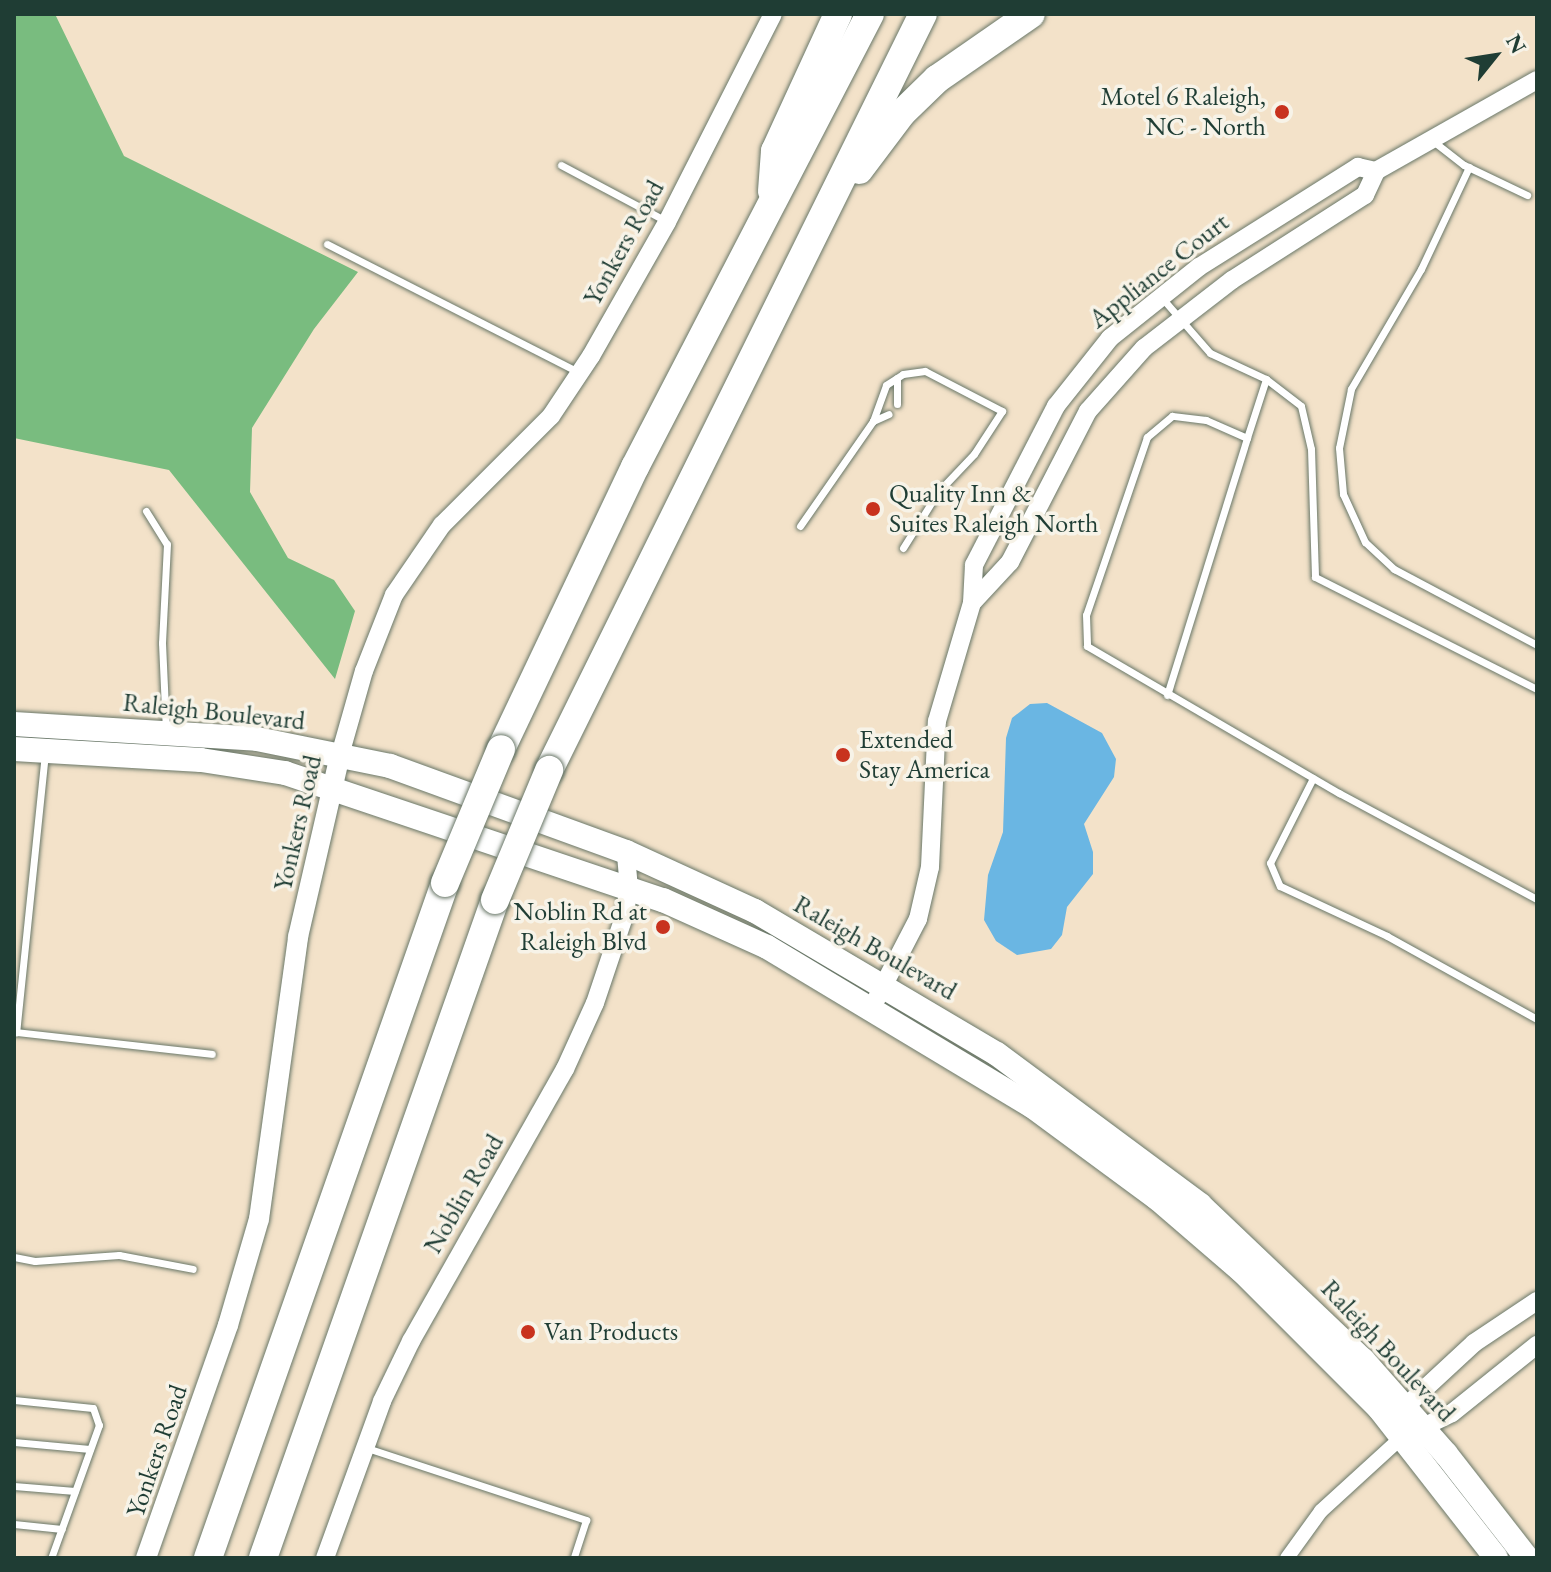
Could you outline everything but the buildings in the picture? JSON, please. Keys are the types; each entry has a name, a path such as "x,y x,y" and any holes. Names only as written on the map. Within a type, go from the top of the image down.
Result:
{"highway":[{"path":"771,204 775,151 838,14"},
{"path":"208,1558 445,883 501,749 570,597 870,14"},
{"path":"263,1558 495,900 549,770 799,256 923,14"},
{"path":"799,256 902,113 969,53 1031,14"}],"main road":[{"name":"Raleigh Boulevard","path":"14,724 257,739 340,755 438,780 626,852 731,897 997,1054 1134,1151 1266,1264 1405,1407 1413,1432 1496,1558"},
{"name":"Raleigh Boulevard","path":"14,749 229,763 330,788 629,889 754,941 871,1007 1032,1106 1157,1198 1413,1432 1527,1558"},
{"name":"Yonkers Road","path":"146,1558 228,1325 259,1219 298,937 340,755"}],"street":[{"name":"Yonkers Road","path":"340,755 383,614 411,565 468,496 551,416 580,373 667,222 773,14"},
{"name":"Appliance Court","path":"972,603 1010,562 1088,411 1123,368 1178,321 1365,195 1376,171 1429,138 1537,80"},
{"name":"Appliance Court","path":"871,1007 918,919 930,867 937,721 972,603 974,565 1056,406 1090,359 1161,296 1246,235 1358,167 1376,171"},
{"name":"Noblin Road","path":"325,1558 365,1447 431,1302 565,1069 595,1003 629,889 626,852"},
{"path":"1405,1407 1474,1343 1537,1301"},
{"path":"1287,1558 1321,1511 1413,1432 1452,1413 1537,1345"}],"lane":[{"path":"1429,138 1469,167 1527,195"},
{"path":"561,165 667,222"},
{"path":"1469,167 1421,269 1351,389 1339,448 1343,494 1365,542 1394,569 1537,645"},
{"path":"327,244 580,373"},
{"path":"1161,296 1178,321 1210,353 1266,379 1301,406 1311,449 1315,577 1537,689"},
{"path":"800,526 873,421 880,395 897,378 925,371 1002,411 974,454 938,492 903,548"},
{"path":"897,378 897,404"},
{"path":"1167,695 1266,379"},
{"path":"873,421 889,414"},
{"path":"1247,438 1206,420 1172,416 1147,437 1086,615 1087,646 1313,778 1537,899"},
{"path":"146,511 167,544 162,643 166,733"},
{"path":"46,751 16,978 16,1032 212,1054"},
{"path":"1313,778 1270,863 1280,886 1387,936 1537,1019"},
{"path":"14,1257 35,1261 119,1255 193,1269"},
{"path":"14,1400 93,1408 99,1425 51,1558"},
{"path":"14,1442 90,1449"},
{"path":"365,1447 586,1520 574,1558"},
{"path":"14,1486 75,1491"},
{"path":"14,1524 62,1529"}],"green space":[{"path":"14,14 55,14 124,156 358,272 314,329 252,428 250,492 288,558 334,580 355,611 335,679 169,470 14,438"}],"water":[{"path":"1047,703 1102,733 1116,759 1114,777 1084,824 1093,852 1093,874 1067,907 1062,935 1051,949 1017,955 996,941 984,920 988,875 1003,832 1006,738 1012,718 1030,704"}],"place":[{"name":"Motel 6 Raleigh, NC - North","path":"1282,112"},
{"name":"Quality Inn & Suites Raleigh North","path":"873,509"},
{"name":"Extended Stay America","path":"843,755"},
{"name":"Noblin Rd at Raleigh Blvd","path":"663,927"},
{"name":"Van Products","path":"528,1332"}]}
